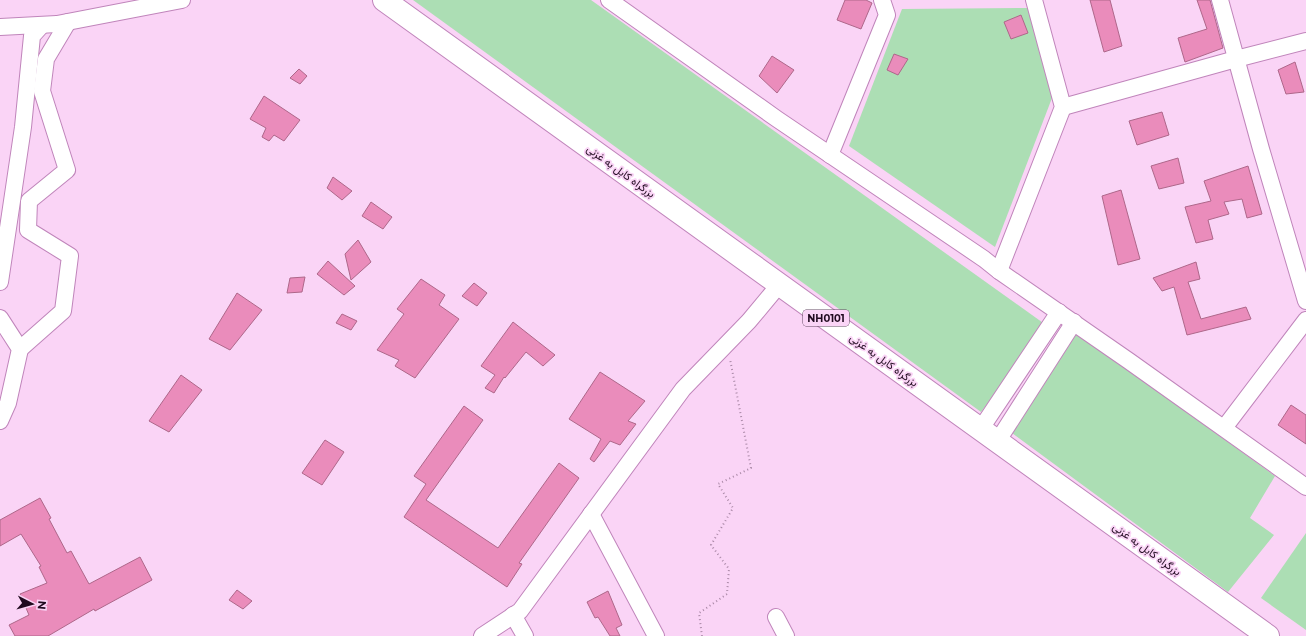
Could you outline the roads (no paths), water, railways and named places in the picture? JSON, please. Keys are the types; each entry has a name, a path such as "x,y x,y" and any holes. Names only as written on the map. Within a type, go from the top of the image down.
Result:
{"highway":[{"name":"بزرگراه کابل به غزنی","path":"384,0 1268,636"}],"street":[{"path":"0,27 68,22 182,0"},
{"path":"609,0 777,119 984,259 1306,487"},
{"path":"830,155 887,15 882,0"},
{"path":"999,271 1063,107 1034,0"},
{"path":"1220,0 1261,149 1306,300"},
{"path":"0,420 8,403 20,349 63,311 70,256 28,230 29,200 67,170 42,91 46,58 68,22"},
{"path":"0,282 22,127 32,36 42,25"},
{"path":"1063,107 1306,41"},
{"path":"482,636 520,611 683,389 728,344 779,285"},
{"path":"989,436 1059,312"},
{"path":"0,318 20,349"},
{"path":"1224,428 1306,320"},
{"path":"989,436 1074,322"},
{"path":"591,514 656,636"},
{"path":"513,615 524,636"},
{"path":"776,617 786,636"}]}
